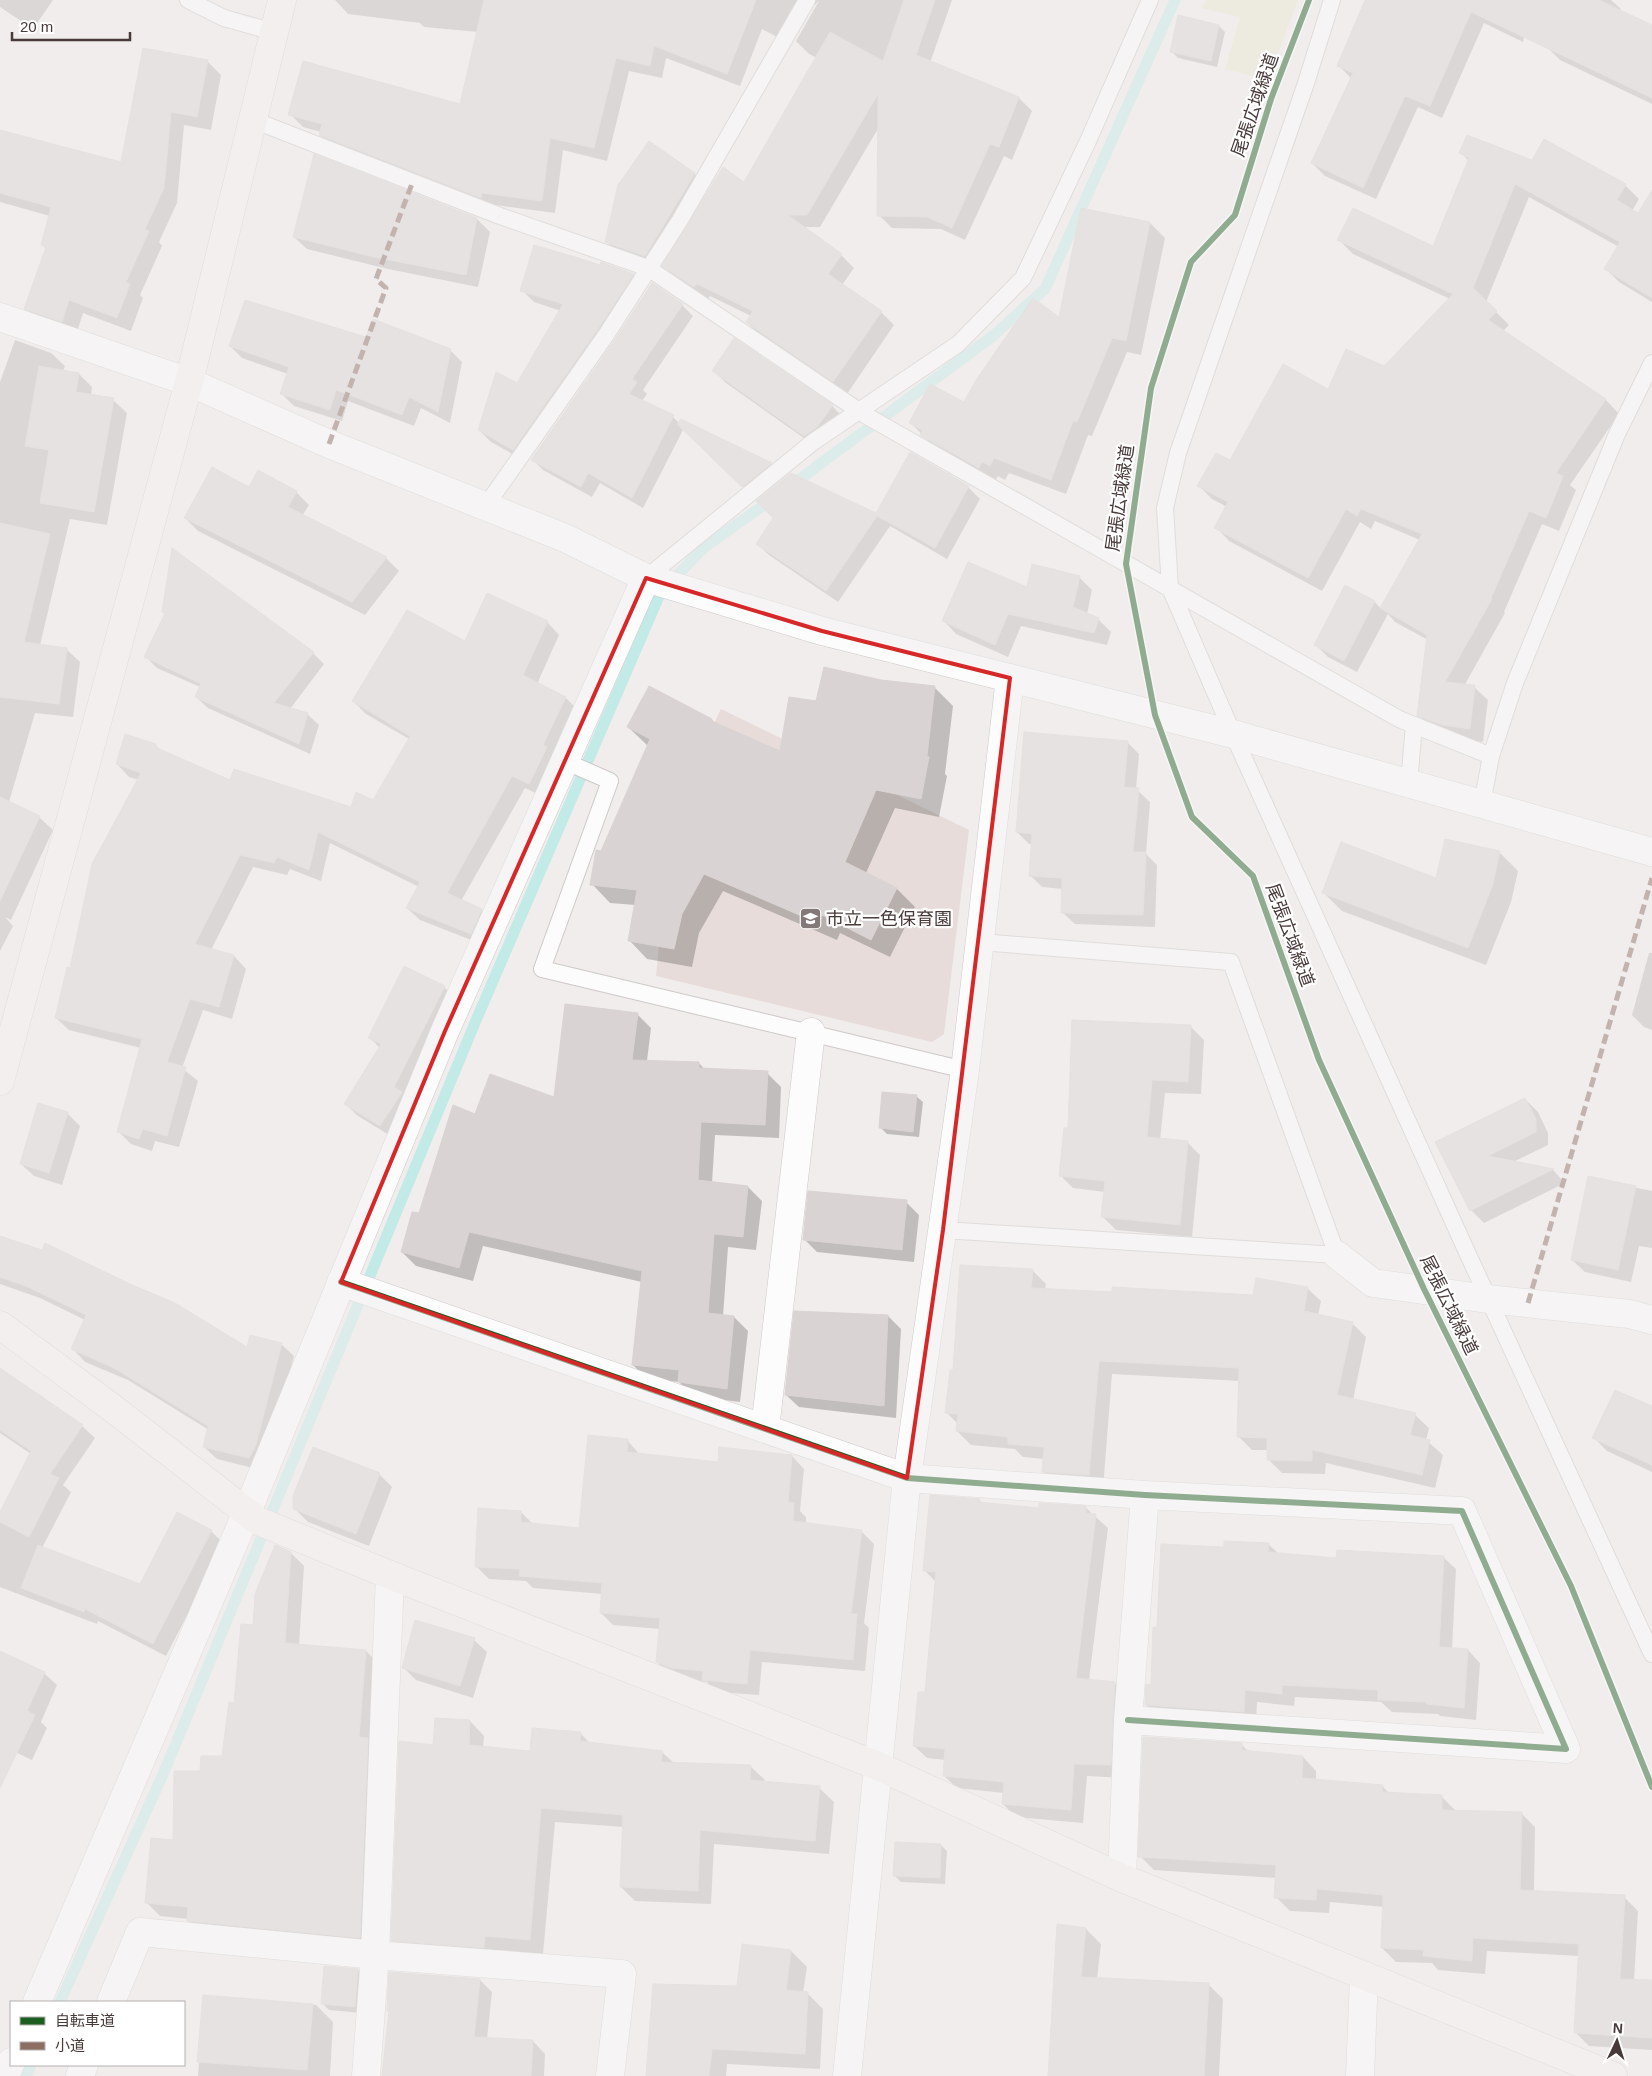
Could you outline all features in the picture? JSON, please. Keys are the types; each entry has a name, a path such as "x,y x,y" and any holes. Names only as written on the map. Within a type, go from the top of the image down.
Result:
{"street":[{"path":"0,1082 189,382 282,0"},
{"path":"0,316 189,382 329,444 565,538 646,578 822,631 1233,734 1652,852"},
{"path":"37,2001 247,1512 445,1031 646,578"},
{"path":"848,2076 907,1478 965,1070 1010,678"},
{"path":"765,1428 811,1032"},
{"path":"1337,1255 1373,1283 1629,1314 1652,1320"},
{"path":"341,1282 907,1478 1145,1495 1462,1511 1566,1749 1128,1720"},
{"path":"0,1325 111,1407 258,1521 390,1575 878,1766 1122,1878 1613,2076"},
{"path":"1122,1878 1128,1720 1145,1495"},
{"path":"366,2076 375,1956 390,1575"},
{"path":"111,2001 140,1932 375,1956 622,1974 610,2076"},
{"path":"1360,2076 1364,1977"},
{"path":"5,2076 10,2064"}],"lane":[{"path":"188,0 224,18 274,32"},
{"path":"485,507 606,335 680,220 808,0"},
{"path":"646,578 813,442 862,413 958,344 1023,278 1088,141 1150,0"},
{"path":"1332,0 1302,93 1178,453 1165,508 1170,588 1233,734 1488,1298 1652,1654"},
{"path":"253,120 500,216 648,268 862,413 907,440 1399,718 1491,756"},
{"path":"1482,804 1491,756 1515,683 1617,434 1652,364"},
{"path":"1409,783 1414,725"},
{"path":"564,761 610,781 542,969 965,1070"},
{"path":"943,1230 1337,1255 1231,962 980,942"}],"highlighted area":[{"path":"646,578 822,631 1010,678 943,1230 907,1478 341,1282 445,1031"}],"shaded area":[{"path":"1206,0 1298,0 1268,80 1225,69 1240,17 1202,8"},
{"name":"市立一色保育園","path":"721,709 969,830 944,1034 932,1042 656,976 667,862 690,773"}],"building":[{"path":"484,0 756,0 727,74 654,46 650,66 616,58 594,148 550,138 542,201 482,193 481,198 319,135 322,124 288,115 303,61 460,104"},
{"path":"904,0 935,0 916,55 1019,97 999,147 990,144 952,228 927,217 877,216 878,94 807,215 788,215 842,254 828,274 882,311 833,382 746,322 753,311 697,284 694,287 662,266 723,167 744,182 830,32 883,61"},
{"path":"1365,0 1599,0 1652,25 1652,98 1471,12 1430,106 1405,96 1363,188 1311,163 1353,73 1337,66"},
{"path":"1178,15 1219,25 1211,61 1170,52"},
{"path":"143,48 208,60 197,117 171,112 164,188 145,229 149,231 126,282 130,284 117,318 69,300 62,322 24,309 46,247 41,245 51,207 0,193 0,130 121,162"},
{"path":"1467,135 1532,160 1544,139 1626,184 1617,200 1638,213 1652,190 1652,298 1604,269 1620,242 1515,184 1473,288 1497,311 1488,320 1606,399 1556,473 1563,476 1546,518 1529,511 1492,599 1445,682 1475,685 1470,729 1442,725 1417,716 1427,635 1380,608 1422,534 1361,509 1357,516 1346,509 1308,578 1214,528 1228,502 1197,486 1216,453 1230,460 1283,364 1328,389 1346,349 1384,366 1453,294 1337,240 1353,208 1433,246 1469,158 1459,153"},
{"path":"649,141 695,173 645,256 605,242 618,185"},
{"path":"314,154 477,218 466,275 374,257 293,237"},
{"path":"1081,208 1150,222 1126,341 1112,338 1077,422 1073,421 1051,480 994,458 990,466 982,462 979,468 920,435 922,430 909,423 930,384 964,402 976,380 1033,298 1059,317"},
{"path":"534,245 568,255 567,258 569,255 600,265 601,262 634,274 513,450 478,430 496,372 517,383 563,304 520,291"},
{"path":"652,283 683,304 632,379 637,382 629,394 674,415 632,498 588,473 581,487 531,460"},
{"path":"245,300 366,337 373,319 451,349 438,412 409,397 402,415 336,390 330,410 280,394 289,367 229,346"},
{"path":"734,338 833,405 817,427 804,436 712,371"},
{"path":"39,366 79,373 76,392 114,398 94,512 40,503 49,450 25,446"},
{"path":"681,419 772,463 742,487 677,424"},
{"path":"910,452 969,486 935,548 877,516 826,591 756,544 773,518 756,501 791,473 876,513"},
{"path":"212,467 249,487 258,470 297,491 288,507 387,557 352,602 184,518"},
{"path":"0,523 50,534 24,642 67,648 59,704 0,697"},
{"path":"172,548 314,652 274,703 308,713 299,744 195,697 201,683 144,657 165,613 162,612"},
{"path":"968,562 1027,587 1032,564 1080,576 1073,607 1099,618 1094,633 1008,614 995,645 942,621"},
{"path":"1345,585 1375,601 1344,661 1314,645"},
{"path":"487,593 548,621 523,675 566,697 543,745 547,747 529,784 512,776 447,893 482,909 471,934 406,908 420,882 318,832 309,870 277,857 274,863 240,855 195,944 234,955 219,1007 190,999 167,1062 186,1067 167,1136 143,1129 139,1139 117,1132 142,1039 55,1018 67,967 70,968 92,864 141,773 116,764 125,734 156,744 155,747 230,780 234,769 351,807 356,792 373,800 410,736 352,701 407,610 465,641"},
{"path":"824,667 881,680 935,686 927,756 929,757 921,799 876,790 845,862 897,888 871,940 822,915 818,923 704,874 682,914 674,949 628,941 637,890 590,885 596,850 601,851 650,739 627,727 649,686 712,719 711,721 780,751 789,697 816,701"},
{"path":"1024,732 1128,741 1124,787 1139,788 1133,852 1146,852 1143,915 1061,913 1062,878 1029,876 1032,834 1016,832"},
{"path":"0,797 40,816 0,901"},
{"path":"1445,839 1500,851 1493,884 1468,948 1322,893 1341,842 1436,878"},
{"path":"404,966 445,986 394,1087 402,1092 380,1126 344,1104 381,1044 368,1038"},
{"path":"565,1004 638,1013 632,1060 699,1062 699,1068 768,1071 765,1125 701,1122 698,1180 748,1186 743,1237 714,1234 708,1313 734,1316 727,1389 678,1382 679,1370 632,1365 642,1271 469,1232 459,1268 401,1252 412,1212 419,1213 453,1105 475,1114 490,1074 554,1097"},
{"path":"1072,1020 1191,1025 1188,1082 1152,1080 1147,1137 1188,1141 1180,1225 1101,1217 1105,1181 1059,1176 1064,1128 1068,1128"},
{"path":"882,1092 917,1095 913,1132 879,1128"},
{"path":"1525,1098 1536,1119 1536,1132 1488,1156 1554,1169 1470,1211 1435,1142"},
{"path":"38,1103 68,1112 49,1173 20,1164"},
{"path":"1588,1176 1636,1186 1618,1270 1571,1260"},
{"path":"808,1191 907,1200 902,1250 803,1240"},
{"path":"0,1236 42,1250 45,1243 130,1284 175,1303 247,1347 250,1335 282,1343 256,1445 249,1458 203,1447 208,1426 114,1368 71,1349 86,1315 26,1286 0,1277"},
{"path":"960,1265 1033,1269 1031,1288 1112,1292 1112,1287 1253,1295 1256,1278 1308,1287 1304,1311 1353,1322 1337,1395 1416,1413 1410,1435 1430,1440 1422,1475 1312,1450 1312,1461 1267,1460 1267,1438 1237,1437 1239,1368 1099,1361 1089,1475 1042,1472 1044,1447 1008,1444 1008,1437 956,1431 958,1414 945,1413 950,1370 953,1370"},
{"path":"794,1311 888,1315 884,1406 785,1395"},
{"path":"0,1368 83,1425 50,1474 59,1478 29,1537 0,1522 0,1512 31,1451 0,1430"},
{"path":"1615,1390 1652,1406 1652,1465 1592,1438"},
{"path":"588,1435 628,1439 627,1452 718,1462 719,1447 792,1455 788,1502 794,1503 793,1521 862,1530 851,1614 857,1614 853,1660 750,1650 747,1684 702,1680 703,1671 671,1668 656,1662 660,1618 600,1613 602,1583 519,1576 520,1569 475,1567 478,1508 521,1511 521,1522 579,1528"},
{"path":"313,1447 380,1473 356,1534 293,1509 293,1496"},
{"path":"930,1495 980,1499 979,1502 1039,1508 1039,1503 1086,1506 1086,1513 1096,1514 1076,1678 1115,1682 1111,1765 1074,1764 1071,1810 1002,1804 1004,1782 943,1776 945,1749 913,1746 918,1692 925,1692 936,1572 923,1571"},
{"path":"177,1512 212,1530 153,1644 85,1609 84,1612 21,1588 38,1545 140,1584"},
{"path":"1224,1541 1269,1543 1268,1552 1336,1558 1337,1550 1444,1556 1439,1647 1468,1649 1464,1708 1426,1704 1426,1702 1378,1700 1378,1690 1282,1685 1282,1694 1245,1690 1244,1712 1145,1705 1146,1684 1151,1685 1153,1627 1157,1627 1161,1544 1224,1547"},
{"path":"275,1545 291,1552 285,1643 366,1650 359,1737 368,1738 360,1938 187,1921 188,1907 145,1903 151,1838 173,1840 174,1771 200,1771 201,1756 222,1756 229,1702 234,1703 241,1624 253,1625 255,1594"},
{"path":"415,1620 475,1638 460,1686 402,1668"},
{"path":"0,1651 45,1672 27,1711 35,1715 0,1788"},
{"path":"435,1718 470,1720 469,1745 530,1751 532,1728 581,1732 580,1741 663,1751 661,1762 751,1765 750,1780 820,1786 815,1841 700,1830 698,1891 620,1887 623,1815 541,1808 530,1940 485,1936 484,1948 391,1941 399,1741 433,1745"},
{"path":"1143,1737 1242,1743 1242,1750 1303,1756 1302,1778 1383,1785 1382,1792 1442,1795 1442,1810 1522,1812 1520,1890 1625,1895 1620,1979 1652,1980 1652,2038 1574,2033 1579,1944 1473,1938 1472,1961 1423,1956 1424,1950 1381,1948 1383,1895 1317,1889 1316,1900 1274,1898 1276,1865 1138,1857"},
{"path":"895,1842 941,1844 940,1878 893,1876"},
{"path":"1057,1924 1086,1928 1081,1977 1209,1983 1204,2076 1048,2076"},
{"path":"742,1944 791,1950 786,1990 808,1992 805,2054 712,2049 709,2076 646,2076 653,1984 737,1986"},
{"path":"324,1966 358,1969 355,2007 321,2004"},
{"path":"389,1972 480,1979 474,2037 533,2040 531,2076 382,2076 389,2011 387,2011"},
{"path":"203,1995 313,2004 307,2070 197,2062"}],"waterway":[{"path":"789,487 993,336 1045,289 1175,0"},
{"path":"60,2001 164,1772 477,1018 660,594 702,549 774,498"},
{"path":"26,2076 31,2066"}],"marked path":[{"path":"329,444 386,288 376,279 413,181"},
{"path":"1528,1303 1652,878"}],"cycle path":[{"name":"尾張広域緑道","path":"1309,0 1271,99 1235,215 1191,262 1151,388 1126,564 1155,715 1192,817 1253,876 1319,1060 1424,1289 1571,1586 1652,1787"},
{"path":"341,1282 907,1478 1145,1495 1462,1511 1566,1749 1128,1720"}],"place":[{"name":"市立一色保育園","path":"810,919"}]}
